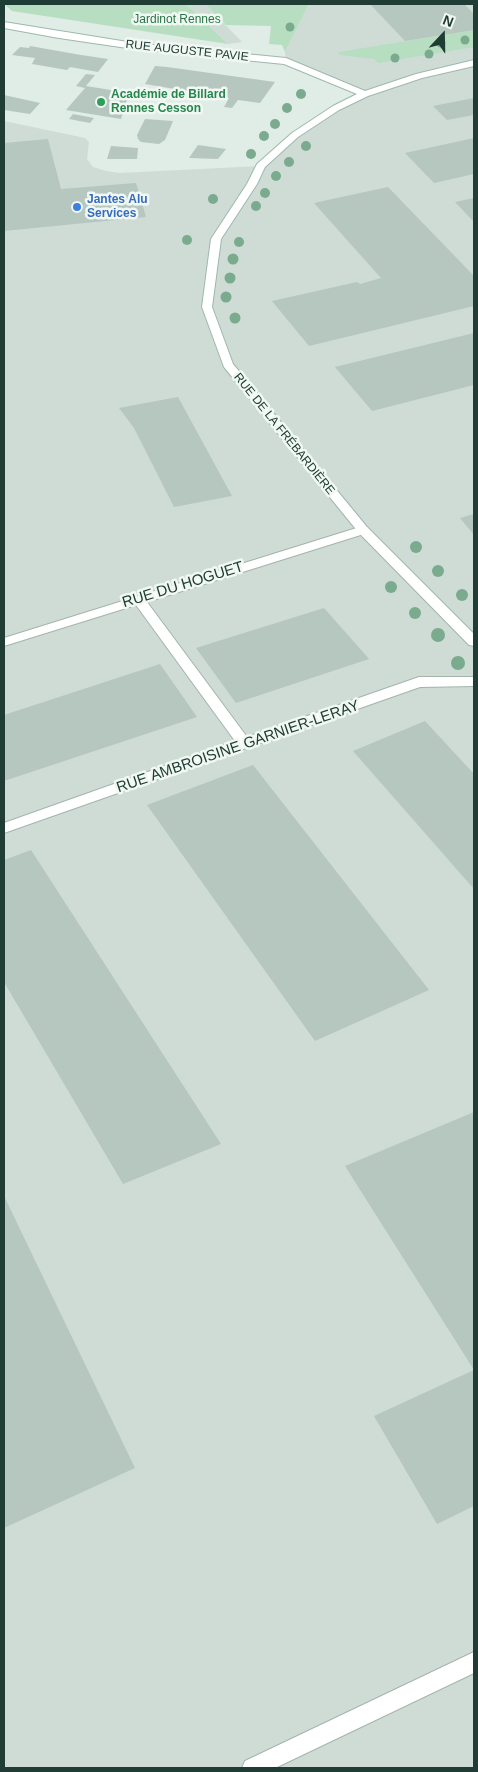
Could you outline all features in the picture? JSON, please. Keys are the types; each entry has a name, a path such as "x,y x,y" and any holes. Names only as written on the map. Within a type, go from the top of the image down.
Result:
{"street":[{"name":"RUE AUGUSTE PAVIE","path":"4,25 134,46 286,61 365,94"},
{"name":"RUE DE LA FRÉBARDIÈRE","path":"474,63 420,76 365,94 336,108 301,130 261,166 252,184 216,239 207,307 228,366 363,530 474,642"},
{"name":"RUE DU HOGUET","path":"4,642 363,530"},
{"path":"138,599 244,744"},
{"name":"RUE AMBROISINE GARNIER-LERAY","path":"4,828 419,682 474,682"},
{"path":"252,1768 474,1662"}],"shaded area":[{"path":"186,4 205,4 242,42 228,44"},
{"path":"309,4 474,4 474,1768 4,1768 4,121 85,138 89,142 87,159 93,167 106,171 119,173 261,166 295,135 365,94 286,61 285,52"}],"green space":[{"name":"Jardinot Rennes","path":"4,4 186,4 228,44 12,11"},
{"name":"Jardinot Rennes","path":"205,4 309,4 285,52 282,45 269,44 271,26 226,25"},
{"path":"474,30 474,47 378,63 374,59 339,55 339,52"}],"building":[{"path":"370,4 464,4 474,14 474,30 405,41"},
{"path":"30,46 108,59 98,72 70,67 67,70 32,64 35,58 12,55 20,47 29,48"},
{"path":"155,66 275,82 260,103 238,100 232,108 224,107 229,98 145,84"},
{"path":"86,74 95,75 86,86 129,93 121,119 66,110 85,88 76,86"},
{"path":"4,95 40,103 30,114 4,110"},
{"path":"474,98 474,115 447,120 433,106"},
{"path":"73,114 94,118 90,123 69,119"},
{"path":"145,119 173,121 165,140 159,144 141,142 138,139 137,135"},
{"path":"474,138 474,174 434,183 405,153"},
{"path":"48,139 61,189 136,183 146,217 4,231 4,143"},
{"path":"198,145 226,149 218,159 189,158"},
{"path":"111,146 138,148 137,159 107,159"},
{"path":"388,187 474,276 474,306 309,346 272,301 357,282 360,284 381,278 314,203"},
{"path":"474,198 474,222 455,202"},
{"path":"474,333 474,385 372,411 335,367"},
{"path":"178,397 232,496 174,507 134,428 119,408"},
{"path":"474,514 474,535 460,518"},
{"path":"324,608 369,659 236,703 196,648"},
{"path":"160,664 197,717 4,781 4,715"},
{"path":"425,721 474,774 474,889 353,751"},
{"path":"253,765 429,990 315,1041 147,805"},
{"path":"31,850 221,1144 123,1184 4,982 4,860"},
{"path":"474,1112 474,1370 345,1166"},
{"path":"4,1196 135,1468 4,1528"},
{"path":"474,1370 474,1506 437,1524 374,1416"}],"place":[{"name":"Académie de Billard Rennes Cesson","path":"101,102"},
{"name":"Jantes Alu Services","path":"77,207"}]}
